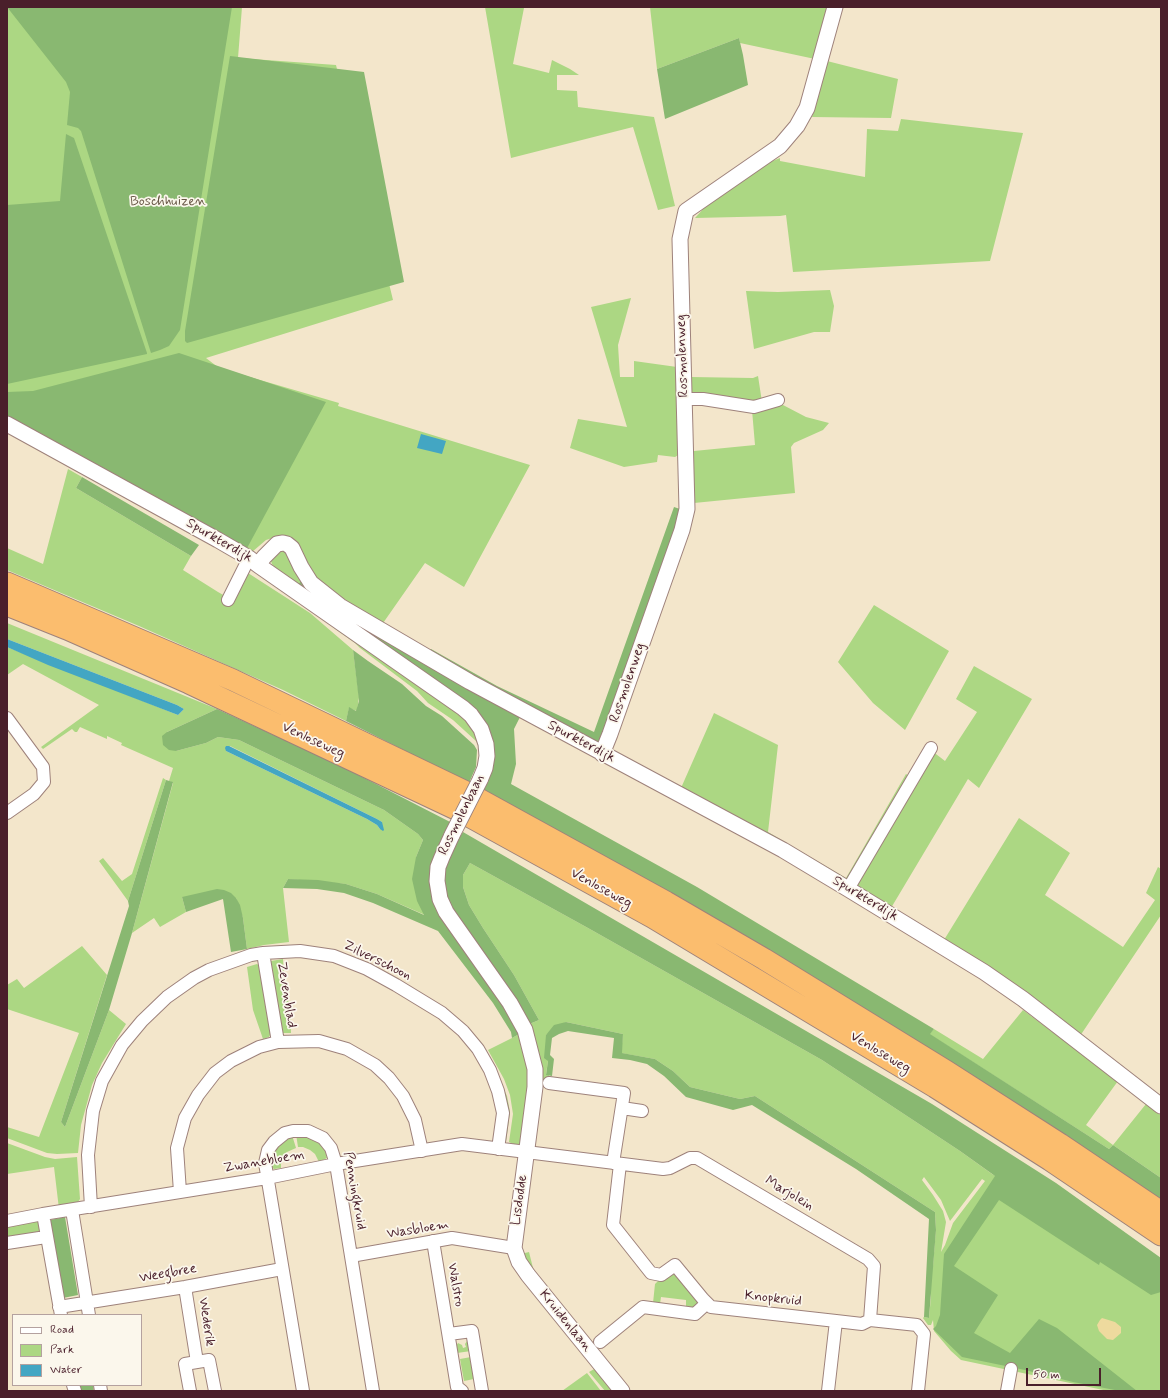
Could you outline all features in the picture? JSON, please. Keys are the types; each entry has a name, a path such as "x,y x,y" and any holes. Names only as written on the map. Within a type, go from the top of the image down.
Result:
{"highway":[{"name":"Venloseweg","path":"7,583 233,680 473,796 666,902 764,959 946,1071 1060,1144 1161,1212"},
{"name":"Venloseweg","path":"7,605 67,629 189,683 456,809 652,917 909,1071 1050,1160 1161,1236"}],"street":[{"name":"Rosmolenweg","path":"602,754 682,530 687,509 680,240 686,211 780,146 797,126 807,108 835,7"},
{"path":"684,399 703,399 754,407 778,400"},
{"name":"Spurkterdijk","path":"7,424 254,561 264,557 277,544 287,544 292,548 311,583 340,606 470,682 602,754 784,850 984,972 1023,999 1161,1106"},
{"path":"228,600 254,561"},
{"name":"Rosmolenbaan","path":"254,561 463,708 471,715 481,729 486,744 487,756 485,768 442,857 438,867 437,881 440,899 446,912 510,1002 524,1030 535,1069 535,1089 527,1153"},
{"path":"7,718 43,767 44,782 34,794 7,813"},
{"path":"848,889 931,748"},
{"name":"Zilverschoon","path":"91,1207 88,1155 93,1111 102,1081 122,1045 142,1021 167,997 194,978 209,970 250,955 264,953 300,951 334,956 367,970 396,985 442,1013 463,1031 478,1049 490,1070 498,1091 503,1113 498,1149"},
{"name":"Zevenblad","path":"264,953 278,1042"},
{"name":"Zevenblad","path":"180,1192 177,1148 185,1118 198,1095 215,1073 231,1061 259,1046 278,1042 319,1041 347,1049 375,1065 389,1078 403,1096 415,1120 422,1151"},
{"path":"549,1083 624,1093 613,1225 651,1273 661,1275 675,1265 707,1304 695,1314 643,1307 600,1342"},
{"path":"622,1108 642,1111"},
{"name":"Penningkruid","path":"303,1391 265,1163 268,1150 274,1142 285,1133 293,1131 308,1131 323,1138 332,1148 336,1164 373,1391"},
{"name":"Zwanebloem","path":"7,1221 267,1178 336,1164 462,1144 527,1153"},
{"name":"Marjolein","path":"527,1153 663,1170 690,1158 697,1158 868,1259 874,1266 870,1320"},
{"name":"Lisdodde","path":"514,1248 527,1153"},
{"path":"72,1210 89,1314"},
{"path":"43,1214 60,1311"},
{"path":"7,1243 46,1237"},
{"name":"Wasbloem","path":"351,1256 452,1238 514,1248"},
{"name":"Walstro","path":"433,1241 457,1386 462,1391"},
{"name":"Kruidenlaan","path":"514,1248 519,1262 528,1275 622,1391"},
{"name":"Weegbree","path":"60,1311 87,1303 282,1269"},
{"name":"Wederik","path":"185,1287 197,1362"},
{"name":"Knopkruid","path":"707,1304 711,1307 836,1321"},
{"path":"828,1391 836,1321 862,1324 870,1320 918,1325 924,1334 918,1391"},
{"path":"448,1334 472,1331 478,1390"},
{"name":"Wederik","path":"190,1391 185,1364 209,1360 215,1391"},
{"path":"1007,1391 1011,1370"}],"green space":[{"name":"Boschhuizen","path":"7,7 242,7 238,58 336,65 393,300 206,358 219,368 339,403 338,406 530,465 464,587 425,563 381,626 325,591 304,557 300,547 294,542 276,537 266,540 252,552 7,423"},
{"path":"7,7 232,7 180,330 169,346 151,353 81,131 78,128 67,125 70,92 66,82"},
{"path":"485,7 524,8 513,64 549,73 552,60 570,69 579,75 557,75 557,90 577,91 578,107 654,117 675,206 658,210 633,127 511,158"},
{"path":"650,7 829,7 815,59 740,43 739,38 657,69"},
{"path":"739,38 748,85 665,119 657,69"},
{"path":"230,56 364,72 404,282 187,343 185,341 185,331"},
{"path":"827,61 898,79 891,118 812,117"},
{"path":"901,119 1023,133 990,261 793,272 786,215 695,218 705,207 770,162 780,158 780,161 865,177 867,129 898,131"},
{"path":"66,134 74,138 147,354 7,384 7,205 60,201"},
{"path":"830,290 834,306 830,332 814,332 754,349 746,291 778,292"},
{"path":"631,298 618,345 620,377 634,377 634,361 677,367 680,454 675,457 658,455 657,462 624,467 570,448 578,419 627,427 591,307"},
{"path":"179,353 326,402 246,550 7,420 7,392 33,391"},
{"path":"758,376 762,402 700,395 692,392 691,377 753,378"},
{"path":"777,404 783,405 806,417 829,423 823,430 794,443 791,447 795,493 694,503 694,451 755,445 752,410"},
{"path":"68,469 82,477 76,488 191,556 183,570 218,592 234,601 248,573 310,613 353,650 359,697 357,711 349,708 346,721 283,690 139,626 7,570 7,548 43,564"},
{"path":"82,477 199,545 191,556 76,488"},
{"path":"674,507 680,509 680,513 670,545 600,743 428,653 431,649 497,686 594,732"},
{"path":"283,550 290,554 303,579 297,585 280,575 272,564 271,561 275,552"},
{"path":"303,579 520,717 514,729 516,764 511,784 697,887 934,1029 930,1034 1109,1149 1113,1145 1161,1178 1161,1201 666,890 481,789 487,729 297,585"},
{"path":"874,605 949,651 905,730 873,703 838,662"},
{"path":"325,619 458,711 471,723 480,748 476,741 453,720 428,703 417,691 334,628"},
{"path":"7,623 217,709 167,732 176,751 206,743 218,737 239,740 384,810 418,834 423,840 416,857 425,915 377,894 346,884 288,879 283,888 289,942 247,949 243,918 236,898 182,897 186,912 160,927 154,918 132,933 173,783 169,781 173,768 121,745 122,743 107,736 107,739 80,727 77,732 72,729 43,749 41,747 99,705 23,664 7,675 7,647 178,715 184,709 7,639","holes":["230,746 382,822 380,829 377,825 367,819 226,751"]},
{"path":"353,650 402,684 426,706 442,716 474,745 477,750 476,767 469,783 346,721 349,707 356,711 359,701"},
{"path":"974,666 1032,699 979,788 968,779 891,908 855,886 932,751 945,761 977,712 956,699"},
{"path":"217,709 339,765 454,824 433,877 482,970 521,1033 512,1038 511,1032 493,1003 438,931 373,903 344,893 317,889 283,888 288,879 318,880 346,884 377,894 424,915 417,901 412,879 416,857 423,840 418,834 384,810 239,740 218,737 206,743 176,751 169,750 163,745 162,736 167,732"},
{"path":"714,713 778,745 768,832 846,878 906,774 912,778 847,881 681,788"},
{"path":"163,778 166,780 128,901 99,861 103,858 122,881 132,874"},
{"path":"166,780 173,782 132,933 109,1010 65,1127 61,1122 129,906 128,901"},
{"path":"1019,818 1070,853 1045,895 1123,947 1155,900 1146,893 1158,867 1161,869 1161,915 1080,1036 944,940"},
{"path":"463,832 932,1104 1056,1183 1161,1258 1161,1292 1151,1295 1100,1262 1099,1265 999,1200 954,1266 998,1295 974,1333 1010,1353 1039,1319 1057,1328 1137,1391 1120,1391 1073,1382 962,1357 933,1329 936,1326 940,1315 944,1254 995,1176 960,1151 822,1060 470,863 463,875 463,887 469,905 514,975 539,1020 527,1025 445,896 442,875 452,849"},
{"path":"470,863 822,1060 960,1151 992,1174 1161,1269 1161,1391 1108,1391 961,1360 934,1331 933,1320 931,1325 928,1325 923,1318 929,1318 931,1297 929,1275 933,1266 936,1229 935,1212 755,1096 740,1099 690,1087 673,1071 655,1059 621,1053 623,1034 566,1022 546,1035 548,1061 546,1074 549,1075 548,1084 544,1084 543,1087 540,1087 527,1025 539,1020 514,975 469,905 463,887 463,875","holes":["924,1177 941,1200 950,1221 982,1179 985,1181 953,1223 941,1252 946,1222 943,1211 922,1180"]},
{"path":"217,889 231,893 240,905 247,949 231,952 223,899 186,912 182,897"},
{"path":"82,946 107,975 61,1122 65,1127 109,1010 126,1024 102,1063 92,1085 81,1125 78,1153 47,1153 7,1138 7,1127 39,1137 79,1033 7,1009 7,985 17,979 24,988"},
{"path":"283,959 284,978 290,1010 291,1033 281,1033 269,964 271,961"},
{"path":"257,964 260,966 272,1031 269,1037 263,1039 253,1010 247,967"},
{"path":"1023,1010 1118,1081 1086,1125 1113,1145 1109,1149 929,1034 934,1029 983,1059"},
{"path":"566,1022 623,1034 622,1053 655,1059 673,1071 690,1087 740,1099 755,1096 935,1212 936,1230 929,1318 924,1317 929,1219 856,1169 752,1105 733,1110 686,1097 664,1076 647,1064 612,1058 614,1038 568,1031 559,1034 552,1038 550,1055 554,1059 552,1076 546,1075 548,1061 544,1058 546,1035 554,1025"},
{"path":"521,1033 531,1072 522,1144 512,1148 513,1144 509,1142 513,1114 510,1095 504,1079 488,1050"},
{"path":"492,1063 507,1096 510,1112 506,1142 504,1140 507,1117"},
{"path":"1146,1104 1161,1115 1161,1178 1113,1145"},
{"path":"296,1134 316,1138 325,1150 327,1158 319,1162 315,1154 310,1150 303,1147 298,1147"},
{"path":"292,1135 296,1148 287,1152 283,1158 281,1168 274,1169 269,1165 272,1150"},
{"path":"7,1143 45,1157 55,1159 77,1157 80,1199 78,1202 67,1204 59,1209 54,1167 7,1174"},
{"path":"65,1217 78,1295 63,1298 50,1220"},
{"path":"36,1221 40,1223 41,1232 9,1239 7,1237 7,1228 9,1226"},
{"path":"529,1252 533,1268 530,1269 521,1254"},
{"path":"676,1272 701,1301 693,1308 686,1307 686,1300 661,1297 660,1304 653,1303 655,1284 660,1279"},
{"path":"467,1341 469,1342 471,1351 457,1353 456,1346 458,1343 462,1345 463,1348 466,1347 465,1344"},
{"path":"471,1357 474,1379 464,1381 460,1359"},
{"path":"596,1368 614,1391 605,1391 589,1372"},
{"path":"587,1373 601,1391 562,1391"},
{"path":"79,1386 93,1386 94,1391 80,1391"}],"sand":[{"path":"1102,1318 1115,1322 1121,1327 1121,1333 1113,1340 1107,1339 1099,1331 1097,1325"}],"water":[{"path":"421,434 446,441 442,454 417,448"},
{"path":"7,639 184,709 178,715 48,665 7,647"},
{"path":"226,746 229,746 377,819 382,822 384,830 383,831 367,819 226,751"}]}
